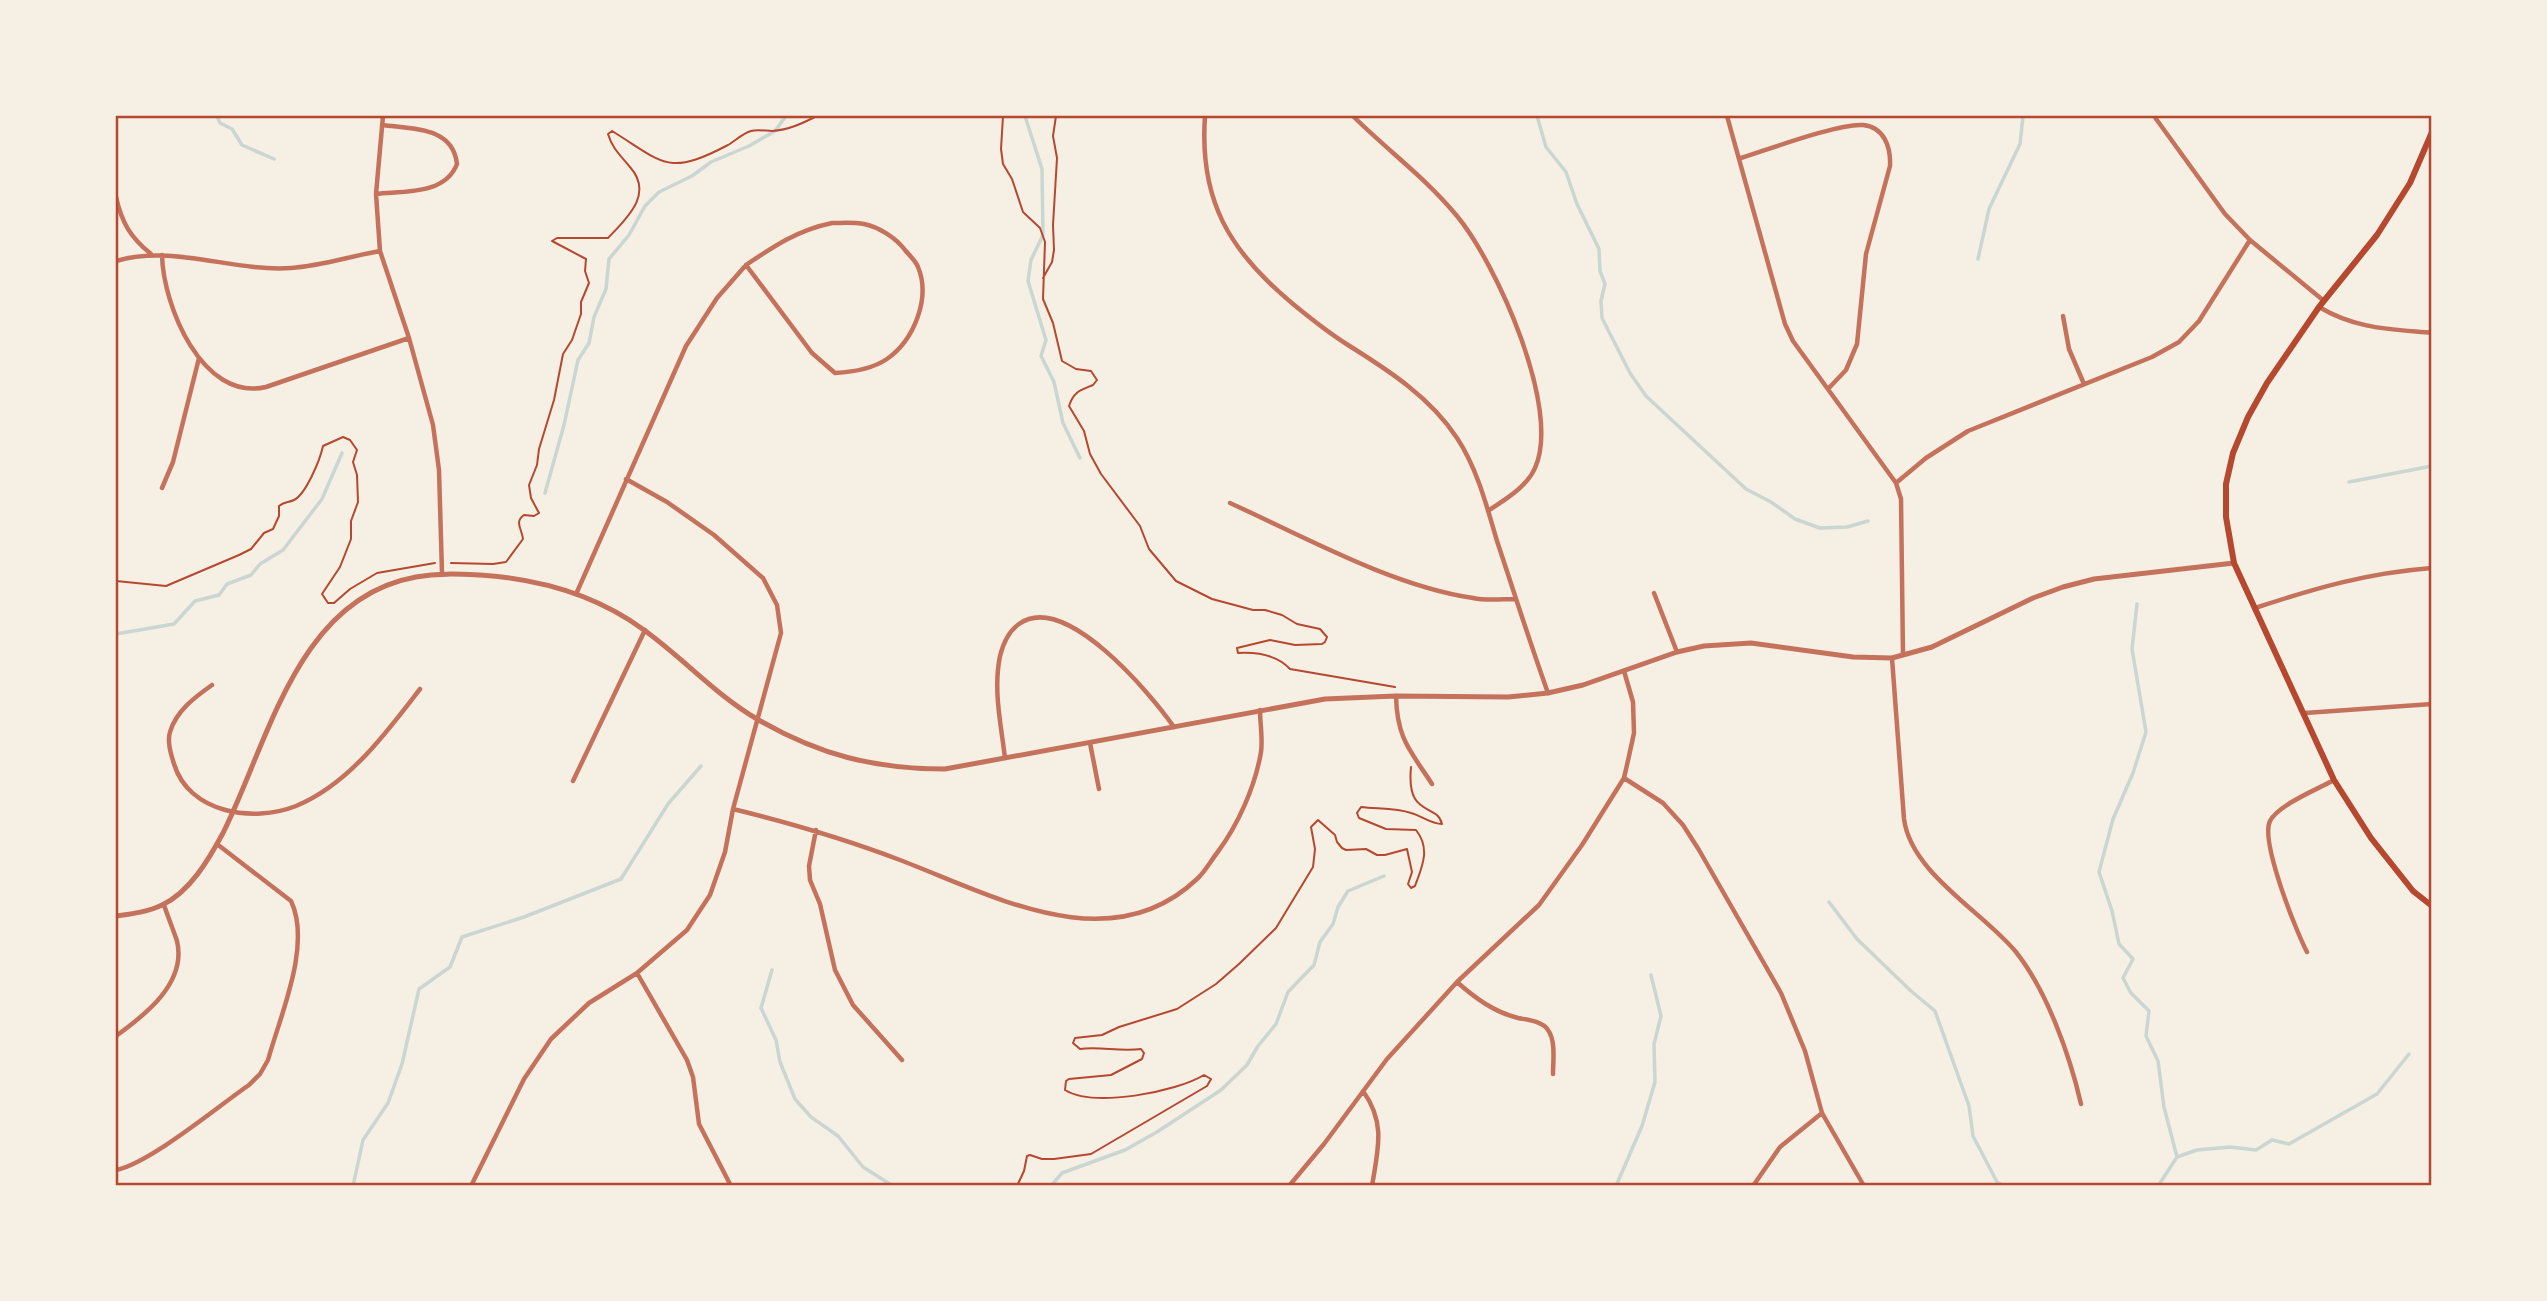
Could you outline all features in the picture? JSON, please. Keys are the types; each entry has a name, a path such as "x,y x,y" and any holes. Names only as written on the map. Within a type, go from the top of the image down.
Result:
{"main road":[{"path":"2431,132 2410,183 2376,235 2321,304 2267,383 2248,416 2232,453 2226,484 2225,517 2234,563 2334,780 2371,838 2413,891 2431,906"}],"street":[{"path":"383,116 376,194 380,251 409,338 434,436 439,470 442,573"},
{"path":"1205,116 1204,158 1209,185 1217,211 1240,252 1264,280 1313,320 1371,359 1424,400 1456,436 1468,457 1488,511 1548,693"},
{"path":"1353,116 1432,188 1456,215 1475,240 1516,324 1538,400 1541,434 1539,459 1534,472 1525,482 1488,511"},
{"path":"1727,116 1741,158 1745,184 1785,324 1793,341 1896,483 1901,499 1903,655"},
{"path":"2154,116 2210,194 2250,240 2340,320 2367,327 2431,333"},
{"path":"376,194 439,185 448,180 457,164 453,146 443,137 428,131 382,125"},
{"path":"1741,158 1829,131 1861,125 1881,133 1891,153 1890,166 1866,254 1857,344 1846,370 1828,389"},
{"path":"116,197 122,221 140,244 153,255"},
{"path":"577,592 686,346 717,298 746,265 791,235 811,227 832,223 867,224 897,240 918,265 923,300 914,325 902,344 888,358 854,372 835,373 812,353 746,265"},
{"path":"1896,483 1926,458 1968,431 2151,357 2179,342 2199,321 2250,240"},
{"path":"116,261 162,255 247,266 291,268 380,251"},
{"path":"162,255 166,293 180,326 199,358 217,376 230,384 253,390 409,338"},
{"path":"2063,316 2069,349 2084,384"},
{"path":"162,488 173,462 199,358"},
{"path":"471,1185 524,1079 551,1039 589,1003 638,973 687,930 710,894 725,852 733,809 782,633 777,605 763,578 714,536 667,502 626,479"},
{"path":"1230,503 1372,567 1431,589 1475,599 1516,599"},
{"path":"116,916 164,905 193,880 217,844 287,688 317,640 355,603 372,592 390,583 442,573 512,577 577,592 645,630 728,699 757,719 838,756 887,767 945,769 1325,699 1396,696 1508,697 1548,693 1704,646 1751,643 1853,657 1892,658 1932,647 2033,598 2063,587 2094,579 2234,563"},
{"path":"2254,608 2330,583 2386,571 2431,568"},
{"path":"1654,593 1677,652"},
{"path":"1005,759 997,693 1001,653 1013,629 1023,621 1035,617 1054,618 1086,637 1142,685 1174,727"},
{"path":"573,781 645,630"},
{"path":"1892,658 1904,819 1912,848 2015,952 2033,979 2076,1082 2081,1104"},
{"path":"1289,1185 1324,1144 1387,1059 1457,982 1539,905 1556,884 1624,778 1634,733 1634,718 1633,702 1624,671"},
{"path":"212,685 192,699 178,716 169,734 179,778 202,802 233,811 263,815 298,805 331,785 372,750 420,690"},
{"path":"1396,696 1396,720 1403,739 1432,784"},
{"path":"2305,713 2431,704"},
{"path":"733,809 816,830 1027,909 1067,916 1130,916 1166,903 1198,878 1222,846 1255,780 1261,750 1260,710"},
{"path":"1090,743 1099,789"},
{"path":"1624,778 1662,803 1683,825 1699,850 1781,993 1805,1051 1822,1113 1864,1185"},
{"path":"2307,952 2289,913 2269,839 2269,823 2287,806 2334,780"},
{"path":"816,830 809,866 810,880 820,904 835,970 853,1005 902,1060"},
{"path":"116,1170 127,1168 154,1152 249,1084 260,1074 268,1060 298,950 297,913 291,901 217,844"},
{"path":"116,1036 154,1006 167,988 176,968 177,942 164,905"},
{"path":"638,973 687,1060 693,1077 699,1124 731,1185"},
{"path":"1457,982 1476,999 1506,1015 1542,1024 1553,1041 1553,1074"},
{"path":"1363,1091 1378,1118 1380,1134 1371,1185"},
{"path":"1753,1185 1780,1147 1822,1113"}],"path":[{"path":"449,563 506,562 523,539 519,520 524,515 534,516 539,513 531,498 529,485 554,400 561,359 578,324 581,302 589,283 585,271 586,259 552,241 557,238 608,238 630,214 639,201 641,191 635,173 613,147 608,134 612,131 650,156 670,165 686,163 726,146 751,131 791,129 817,116"},
{"path":"1003,116 1003,164 1012,179 1023,212 1040,228 1043,235 1046,248 1042,279 1043,299 1053,323 1062,361 1076,369 1091,371 1097,380 1094,385 1083,387 1073,395 1069,406 1084,431 1090,454 1101,474 1140,526 1149,549 1181,585 1212,598 1282,615 1297,624 1320,629 1326,637 1322,644 1295,645 1270,640 1259,641 1237,648 1236,652 1282,660 1290,669 1375,684 1384,683 1400,688"},
{"path":"1042,279 1052,262 1054,250 1057,158 1053,136 1056,116"},
{"path":"116,581 166,586 251,549 264,533 272,529 279,516 279,506 283,502 295,500 303,492 314,473 323,446 343,437 350,440 357,450 353,462 357,475 358,502 351,521 351,539 340,567 322,594 325,600 334,603 350,589 377,573 434,564"},
{"path":"1017,1185 1027,1156 1054,1159 1091,1154 1207,1086 1211,1079 1204,1075 1194,1081 1125,1098 1069,1093 1064,1087 1069,1079 1119,1072 1142,1059 1144,1053 1141,1049 1080,1049 1073,1043 1075,1038 1102,1035 1177,1009 1216,984 1270,934 1313,867 1313,823 1318,820 1335,835 1342,848 1366,849 1377,855 1407,849 1412,872 1408,884 1410,888 1415,886 1424,864 1423,845 1416,831 1386,829 1359,818 1357,813 1361,807 1397,810 1425,816 1434,824 1442,824 1439,817 1417,803 1410,784 1412,764"}],"waterway":[{"path":"217,116 220,123 232,129 242,145 274,159"},
{"path":"545,493 578,360 589,343 594,317 606,289 609,259 629,235 645,206 659,192 692,176 711,162 749,146 775,131 786,116"},
{"path":"1025,116 1042,169 1043,235 1031,260 1028,281 1046,340 1041,356 1054,382 1063,423 1080,458"},
{"path":"1537,116 1546,147 1566,172 1577,204 1599,249 1600,271 1605,284 1601,301 1602,318 1630,373 1646,396 1746,489 1795,519 1820,528 1847,527 1868,521"},
{"path":"1978,259 1989,209 2020,144 2023,116"},
{"path":"116,634 174,624 195,601 219,595 227,584 251,575 260,564 283,550 322,499 342,453"},
{"path":"2349,482 2432,466"},
{"path":"2137,604 2132,649 2146,732 2133,773 2113,819 2099,872 2119,944 2133,959 2123,978 2131,993 2149,1011 2146,1036 2158,1061 2164,1107 2177,1157 2158,1186"},
{"path":"353,1186 363,1140 388,1103 402,1064 419,989 450,967 462,937 524,917 621,879 668,804 701,766"},
{"path":"1051,1186 1062,1173 1125,1150 1221,1090 1247,1065 1276,1024 1288,992 1314,965 1320,942 1333,924 1338,907 1348,891 1384,876"},
{"path":"1829,902 1857,939 1935,1011 1969,1106 1973,1136 1997,1182 2004,1186"},
{"path":"772,970 761,1008 776,1040 780,1062 795,1099 811,1117 838,1136 863,1167 893,1186"},
{"path":"1616,1186 1642,1126 1655,1082 1654,1044 1661,1016 1651,975"},
{"path":"2177,1157 2197,1150 2230,1147 2256,1150 2272,1140 2289,1144 2377,1094 2409,1054"}]}
